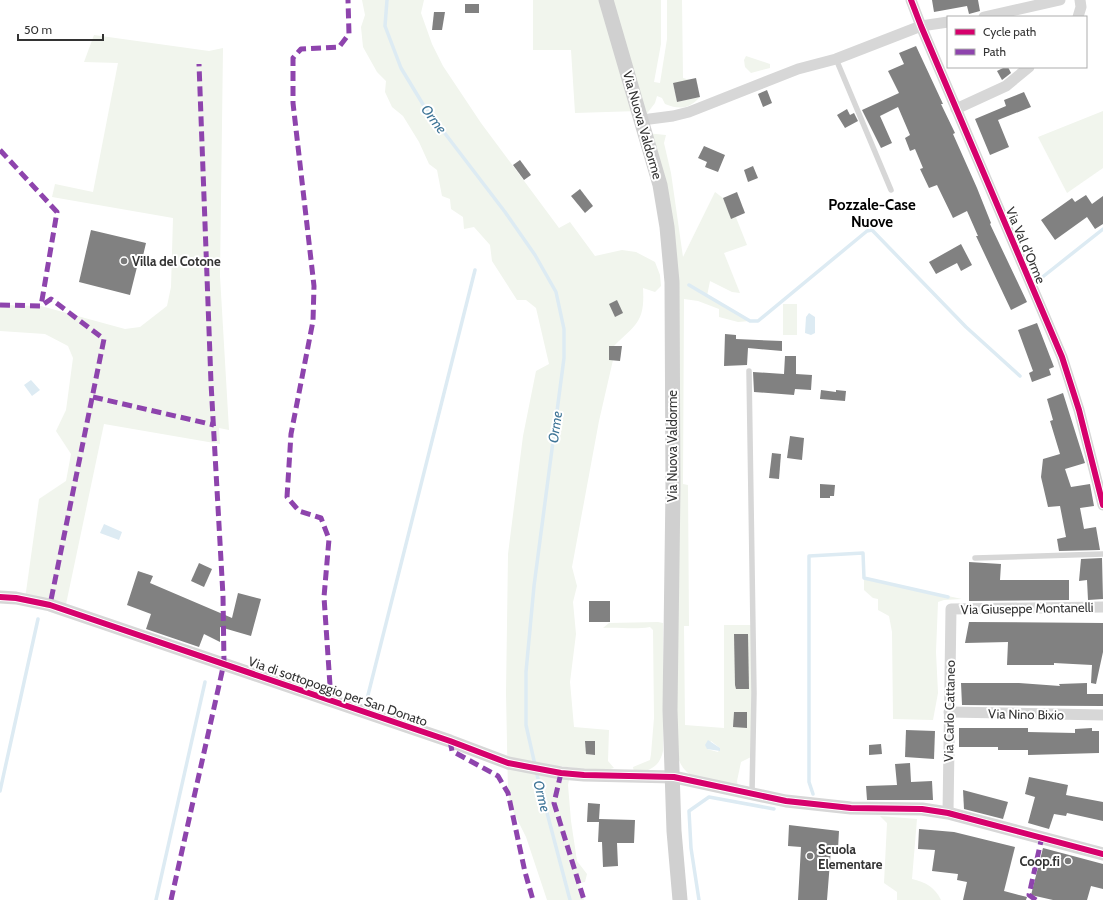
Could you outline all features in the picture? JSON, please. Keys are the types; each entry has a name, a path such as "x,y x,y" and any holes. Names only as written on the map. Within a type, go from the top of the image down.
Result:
{"main road":[{"name":"Via Nuova Valdorme","path":"606,0 660,185 667,227 672,282 673,488 670,710 674,777 674,831 680,900"}],"street":[{"name":"Via Val d'Orme","path":"911,0 1062,357 1078,410 1103,505"},
{"path":"988,16 1060,0"},
{"path":"1078,16 1081,7 1080,0"},
{"path":"642,120 673,116 689,112 798,69 836,59 921,26 947,22"},
{"path":"956,109 1006,86 1028,68"},
{"name":"Via di sottopoggio per San Donato","path":"0,597 16,598 58,607 443,738 508,763 560,773 674,777"},
{"name":"Via Giuseppe Montanelli","path":"951,609 1103,607"},
{"name":"Via Carlo Cattaneo","path":"948,813 951,609"},
{"name":"Via Nino Bixio","path":"949,712 1103,715"},
{"path":"674,777 786,801 836,807 922,809 948,813 1103,854"}],"lane":[{"path":"836,59 891,190"},
{"path":"749,371 754,693 752,793"},
{"path":"975,558 1103,554"}],"shaded area":[{"path":"362,0 424,0 421,13 432,44 443,66 481,123 559,228 570,222 595,256 622,250 636,252 655,262 660,275 661,286 655,292 643,288 643,308 634,327 614,346 609,346 609,360 613,360 599,421 572,567 577,586 573,602 576,634 570,682 574,727 609,730 608,761 614,768 603,771 558,766 570,774 568,785 571,821 577,861 587,874 585,882 579,883 584,900 547,900 526,837 512,809 508,793 506,693 508,554 523,436 536,371 549,364 536,308 526,300 517,300 492,261 490,245 474,227 464,229 463,217 451,209 450,199 442,196 437,170 429,164 419,142 403,116 392,107 385,92 386,81 377,72 363,47 361,27 365,15","holes":["585,741 595,741 595,755 587,754"]},
{"path":"533,0 661,0 661,44 654,82 660,83 667,39 667,0 682,0 683,78 690,80 673,84 677,102 700,97 692,104 680,108 665,104 662,98 657,96 655,103 642,120 639,111 575,113 571,50 533,50"},
{"path":"94,35 209,51 223,48 220,276 229,430 219,428 220,444 104,424 65,609 25,599 39,499 66,481 71,454 56,431 66,410 73,358 68,346 45,334 0,331 0,305 41,306 125,329 140,327 167,306 171,287 173,218 52,197 55,184 93,192 118,63 84,62"},
{"path":"746,56 770,64 770,68 751,73 745,67 744,60"},
{"path":"1103,111 1103,168 1067,193 1038,137"},
{"path":"646,133 666,135 664,143 671,173 683,257 715,192 723,198 729,212 733,210 747,245 724,253 740,293 732,292 710,281 707,296 750,321 738,322 719,317 719,309 698,301 684,299 683,484 688,485 689,626 684,626 685,725 724,728 724,625 753,625 753,756 741,762 737,781 739,790 702,780 689,774 685,770 677,755 670,726 672,282","holes":["711,741 720,748 718,752 707,749"]},
{"path":"783,304 797,304 797,335 783,335"},
{"path":"809,313 815,317 815,333 811,335 805,333 806,317"},
{"path":"31,380 40,390 32,396 24,385"},
{"path":"104,524 122,532 119,540 100,533"},
{"path":"864,578 962,599 944,600 938,602 936,652 938,693 933,720 893,719 892,632 889,616 878,610 878,599 873,598 864,590"},
{"path":"609,623 663,623 663,751 659,761 653,767 645,771 634,772 633,767 650,760 651,754 654,718 653,630 650,627 603,628"},
{"path":"708,740 720,748 720,751 707,749 705,745"},
{"path":"880,816 917,819 912,879 933,888 941,900 897,900 897,892 884,883 887,823"}],"building":[{"path":"932,0 978,0 980,11 969,14 967,6 934,12"},
{"path":"465,4 479,4 479,13 465,13"},
{"path":"434,12 445,12 442,30 432,30"},
{"path":"916,46 943,104 941,104 955,133 953,134 977,188 991,223 990,224 1027,302 1011,310 976,236 978,236 967,211 953,218 937,185 929,188 920,169 923,168 915,149 910,151 905,138 910,135 898,107 880,116 892,143 881,148 862,110 899,93 888,71 904,64 899,53"},
{"path":"1003,68 1008,68 1011,73 1002,80 997,71"},
{"path":"696,78 700,97 677,102 673,83"},
{"path":"767,90 772,103 763,107 758,94"},
{"path":"1024,92 1031,107 998,120 1009,147 990,155 975,119 1006,106 1004,100"},
{"path":"847,109 850,115 854,113 858,121 845,128 837,115"},
{"path":"704,146 725,155 718,172 705,167 707,162 698,158"},
{"path":"520,160 531,175 524,180 513,165"},
{"path":"753,166 758,178 748,182 744,170"},
{"path":"580,189 593,206 585,213 571,196"},
{"path":"737,192 745,213 731,219 723,198"},
{"path":"1086,195 1092,204 1103,196 1103,224 1095,229 1087,217 1055,240 1041,220 1072,198 1075,202"},
{"name":"Villa del Cotone","path":"91,230 146,243 142,260 139,259 130,295 79,282"},
{"path":"961,244 972,265 961,271 957,263 936,274 929,262"},
{"path":"617,300 623,313 615,317 609,304"},
{"path":"1037,323 1054,367 1049,369 1051,375 1032,382 1029,373 1033,371 1018,330"},
{"path":"725,334 736,335 736,339 782,341 782,351 748,348 747,365 724,366"},
{"path":"609,346 622,346 620,361 609,360"},
{"path":"785,356 796,356 796,374 812,375 811,390 795,389 794,395 754,392 753,372 784,374"},
{"path":"821,390 836,392 836,390 846,391 845,401 820,399"},
{"path":"1063,393 1085,463 1065,469 1071,487 1090,484 1094,506 1080,508 1084,529 1096,527 1100,550 1059,551 1057,539 1066,537 1060,506 1048,507 1041,477 1043,459 1060,454 1050,421 1053,420 1047,399"},
{"path":"790,436 804,438 802,460 787,458"},
{"path":"772,453 781,454 779,479 769,478"},
{"path":"820,484 835,485 834,496 830,496 830,498 820,498"},
{"path":"1102,558 1103,599 1088,600 1087,580 1079,581 1081,559"},
{"path":"969,562 1001,564 1000,580 1069,580 1069,600 969,601"},
{"path":"199,563 212,569 204,587 191,581"},
{"path":"138,571 153,576 150,583 232,618 238,593 261,599 251,636 220,627 220,642 204,634 199,647 146,629 151,614 127,605"},
{"path":"589,601 610,601 610,622 589,622"},
{"path":"969,622 1103,623 1103,652 1096,684 1091,683 1092,665 1054,663 1054,665 1007,665 1008,642 965,643"},
{"path":"734,634 748,634 749,689 736,689"},
{"path":"961,683 1019,683 1060,686 1059,684 1087,683 1087,694 1103,694 1103,706 962,705"},
{"path":"734,712 747,712 747,728 733,727"},
{"path":"959,728 1028,728 1028,732 1075,733 1075,729 1092,728 1092,731 1099,731 1099,753 1028,755 1028,750 998,750 998,747 959,747"},
{"path":"906,730 935,731 934,759 905,757"},
{"path":"585,741 595,741 595,755 586,754"},
{"path":"881,744 882,754 869,755 869,745"},
{"path":"910,763 911,782 932,781 933,800 867,800 866,786 897,785 895,764"},
{"path":"1029,777 1068,785 1066,795 1103,802 1103,821 1067,813 1066,816 1054,814 1049,829 1028,823 1035,797 1025,794"},
{"path":"963,790 1008,802 1003,819 964,809"},
{"path":"588,803 600,804 599,819 635,820 634,843 617,843 618,866 603,867 602,842 598,842 599,822 587,822"},
{"path":"789,825 839,831 838,849 831,849 827,900 798,900 801,847 788,846"},
{"path":"919,829 954,832 1015,847 1004,891 1027,897 1026,900 963,900 967,882 957,880 958,874 932,871 935,850 918,849"},
{"path":"1043,848 1103,864 1103,889 1091,886 1087,900 1053,900 1031,895"}],"waterway":[{"name":"Orme","path":"387,0 385,26 401,68 424,106 505,212 535,255 556,292 564,329 564,358 534,586 526,672 526,725 535,765"},
{"path":"1040,279 1103,229"},
{"path":"689,285 750,321 758,321 867,231 872,230 966,327 1020,376"},
{"path":"366,703 475,270"},
{"path":"813,794 809,782 809,556 863,553 864,578 948,597"},
{"path":"0,791 38,619"},
{"path":"156,900 205,682"},
{"name":"Orme","path":"536,771 570,900"},
{"path":"699,900 691,848 689,811 709,797 774,809"}],"marked path":[{"path":"331,700 324,597 329,539 321,518 299,511 287,497 291,434 313,321 314,286 293,103 293,58 301,49 339,47 349,34 348,0"},
{"path":"171,900 224,663 223,596 211,383 199,64"},
{"path":"0,150 57,212 41,306"},
{"path":"0,305 41,306 51,299 104,339 50,605"},
{"path":"93,397 214,425"},
{"path":"450,741 452,751 498,776 508,793 525,872 533,900"},
{"path":"561,773 554,803 584,900"},
{"path":"1036,900 1029,895 1041,841"}],"cycle path":[{"path":"911,0 1062,357 1079,410 1103,505"},
{"path":"0,597 16,598 50,605 450,741 508,763 561,773 584,775 674,777 786,801 851,808 922,809 948,813 1103,854"}],"place":[{"name":"Villa del Cotone","path":"124,261"},
{"name":"Scuola Elementare","path":"810,856"},
{"name":"Coop.fi","path":"1068,861"}],"district":[{"name":"Pozzale-Case Nuove","path":"872,214"}]}
